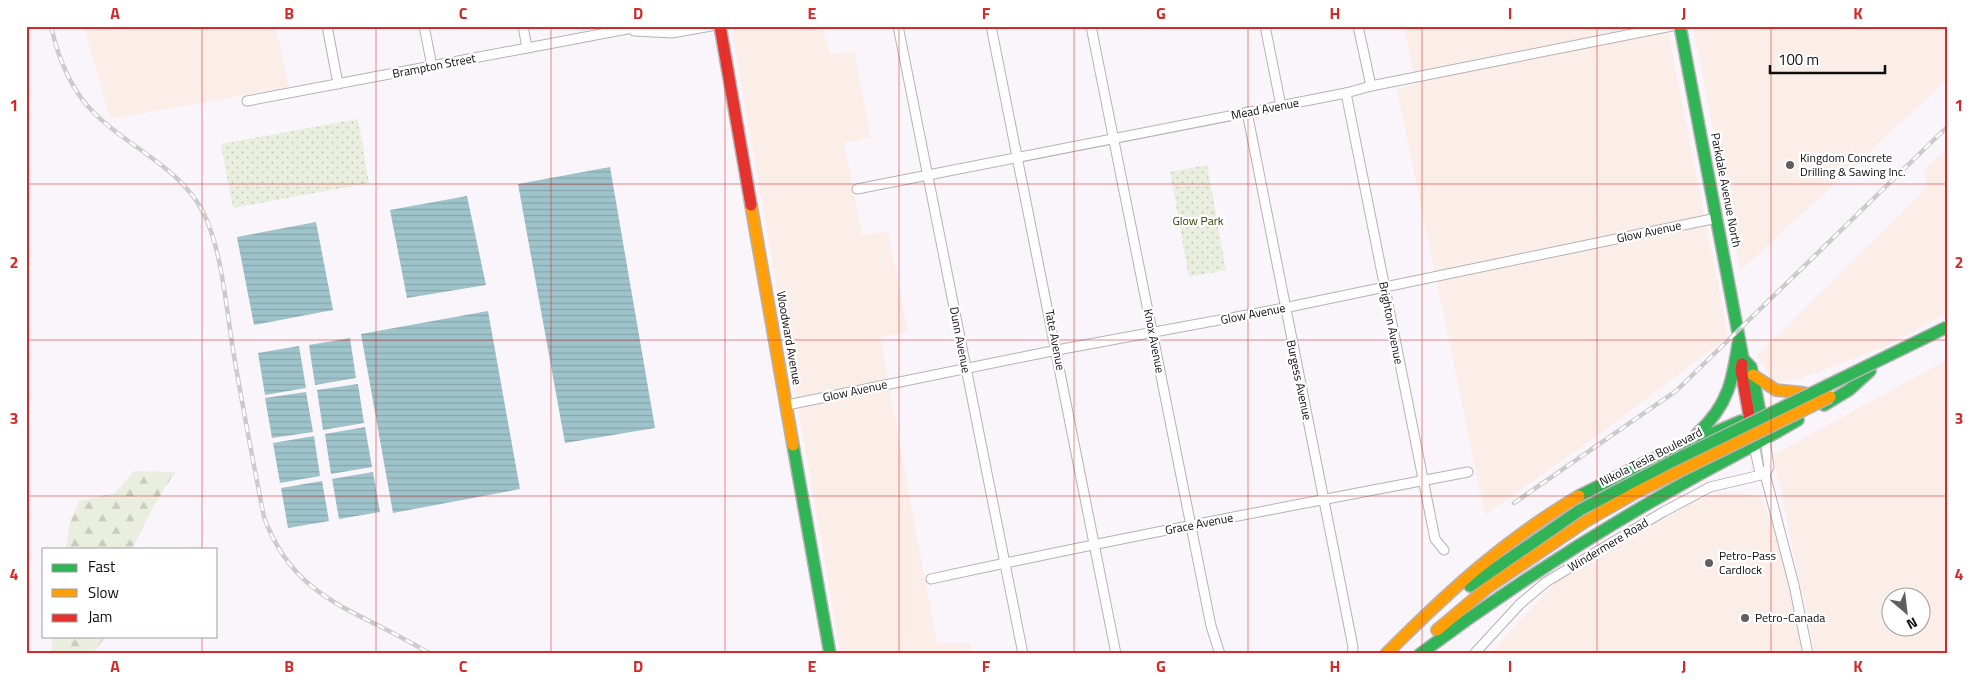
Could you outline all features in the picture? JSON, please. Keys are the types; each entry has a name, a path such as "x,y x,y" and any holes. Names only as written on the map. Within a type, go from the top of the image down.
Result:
{"main road":[{"name":"Woodward Avenue","path":"720,26 830,654"},
{"name":"Parkdale Avenue North","path":"1680,26 1743,359 1741,370 1755,415"},
{"name":"Nikola Tesla Boulevard","path":"1396,654 1479,578 1580,510 1634,479 1810,396 1947,327"},
{"path":"1420,654 1470,616 1647,502 1760,442 1849,390 1870,371 1947,331"},
{"path":"1674,449 1714,420 1723,407 1734,370 1739,338"},
{"name":"Nikola Tesla Boulevard","path":"1412,654 1456,612 1487,588 1586,521 1635,493 1947,338"},
{"name":"Parkdale Avenue North","path":"1743,359 1751,367 1753,375 1755,415 1760,442"},
{"path":"1386,654 1456,584 1498,549 1578,497 1674,449 1843,377 1870,371"},
{"path":"1753,375 1763,385 1779,393 1804,393"},
{"path":"1703,471 1757,428 1843,377"}],"street":[{"path":"327,26 338,84"},
{"path":"424,26 432,66"},
{"path":"523,26 527,48"},
{"name":"Brampton Street","path":"247,101 527,48 621,28 643,26"},
{"name":"Brampton Street","path":"621,28 672,33 711,26"},
{"name":"Dunn Avenue","path":"898,26 1023,654"},
{"name":"Tate Avenue","path":"991,26 1116,654"},
{"name":"Knox Avenue","path":"1091,26 1211,626 1220,654"},
{"path":"1265,26 1281,106"},
{"path":"1358,26 1371,86"},
{"name":"Mead Avenue","path":"858,189 1346,93 1371,86 1672,26"},
{"name":"Brighton Avenue","path":"1346,93 1435,539 1444,550"},
{"name":"Burgess Avenue","path":"1247,112 1284,308 1353,650"},
{"name":"Glow Avenue","path":"787,405 1057,350 1284,308 1717,218"},
{"name":"Parkdale Avenue North","path":"1760,442 1759,469 1765,474 1794,585 1808,654"},
{"name":"Grace Avenue","path":"931,579 1094,543 1191,527 1324,499 1468,472"},
{"name":"Windermere Road","path":"1474,654 1520,604 1546,582 1710,487 1765,474"}],"shaded area":[{"path":"84,26 276,26 289,87 110,119"},
{"path":"755,26 822,26 830,54 854,51 871,137 844,143 862,235 888,232 908,332 880,337 937,643 970,643 972,654 841,654 732,31"},
{"path":"1404,26 1667,26 1728,337 1605,430 1485,515 1397,90 1416,84"},
{"path":"1693,26 1947,26 1947,80 1740,271"},
{"path":"1947,148 1947,313 1889,345 1801,378 1775,384 1757,356 1928,186 1923,172"},
{"path":"1947,360 1947,654 1815,654 1773,455"},
{"path":"1718,493 1753,494 1761,500 1766,509 1785,560 1803,654 1490,654 1555,583 1695,501"}],"green space":[{"path":"358,119 369,183 233,208 221,144"},
{"name":"Glow Park","path":"1207,165 1226,270 1189,277 1170,172"},
{"path":"134,471 175,472 153,507 132,548 66,548 70,522 79,501 115,493"},
{"path":"53,638 105,638 93,654 51,654"}],"water":[{"path":"610,167 655,428 565,443 518,184"},
{"path":"467,196 486,285 407,298 390,210"},
{"path":"316,222 333,310 254,325 237,237"},
{"path":"488,311 520,489 393,513 361,334"},
{"path":"350,338 356,378 315,385 309,345"},
{"path":"299,346 306,388 265,395 258,353"},
{"path":"358,384 364,423 323,430 317,390"},
{"path":"306,392 313,432 272,438 265,398"},
{"path":"365,427 372,467 331,474 325,434"},
{"path":"314,436 320,476 280,483 273,443"},
{"path":"373,472 380,512 339,519 332,479"},
{"path":"322,481 329,521 288,528 281,488"}],"railway":[{"path":"51,26 57,50 66,73 86,104 108,125 168,170 193,196 203,212 215,243 219,261 240,391 264,517 277,546 293,568 312,587 355,614 430,654"},
{"path":"1514,503 1676,391 1947,127"}],"traffic: fast":[{"path":"1680,26 1743,359 1742,364"},
{"path":"1580,510 1671,462 1947,327"},
{"path":"1697,434 1716,413 1728,391 1739,338"},
{"path":"1743,359 1751,367 1763,427"},
{"path":"1824,405 1849,390 1870,371"},
{"path":"1754,445 1798,420"},
{"path":"1579,496 1646,462 1741,421"},
{"path":"793,445 830,654"},
{"path":"1420,654 1541,569 1667,492 1754,445"},
{"path":"1470,586 1580,510"}],"traffic: slow":[{"path":"751,205 793,445"},
{"path":"1753,375 1776,390 1804,393"},
{"path":"1586,521 1635,493 1830,397"},
{"path":"1386,654 1432,609 1501,549 1551,513 1579,496"},
{"path":"1437,630 1487,588 1586,521"}],"traffic: jam":[{"path":"720,26 751,205"},
{"path":"1742,364 1741,370 1752,431"}],"place":[{"name":"Kingdom Concrete Drilling & Sawing Inc.","path":"1790,165"},
{"name":"Petro-Pass Cardlock","path":"1709,563"},
{"name":"Petro-Canada","path":"1745,618"}]}
